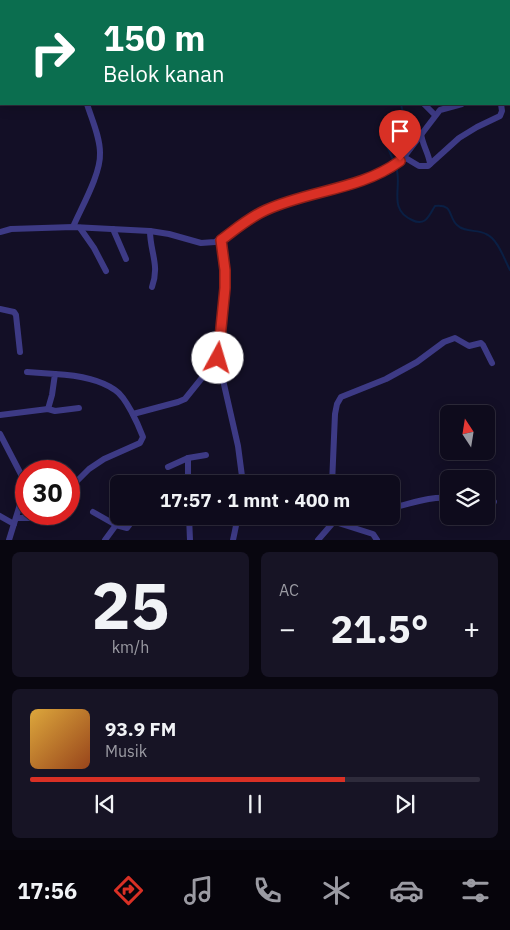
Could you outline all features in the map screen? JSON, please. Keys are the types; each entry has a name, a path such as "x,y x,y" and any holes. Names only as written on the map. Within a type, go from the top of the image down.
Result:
{"street":[{"path":"76,228 100,160 98,141 87,105"},
{"path":"425,105 435,115"},
{"path":"0,232 11,229 113,229 169,234 201,243 215,242 221,240 265,210 362,182 392,166 402,159 440,110 457,105"},
{"path":"402,159 425,167 459,138 500,116 501,105"},
{"path":"421,133 422,144 429,156 430,164"},
{"path":"76,228 94,248 106,271"},
{"path":"113,229 126,259"},
{"path":"150,231 156,268 156,276 152,287"},
{"path":"221,240 225,288 218,358 238,446 242,475"},
{"path":"0,308 14,312 16,315 20,352"},
{"path":"332,475 335,414 337,404 342,397 386,379 417,362 449,339 455,338 469,346 483,344 492,363"},
{"path":"133,414 185,399 218,358"},
{"path":"27,372 80,376 116,390 133,414 143,440 104,459 80,478"},
{"path":"48,409 52,395 54,374"},
{"path":"0,414 79,408"},
{"path":"0,434 15,463"},
{"path":"168,467 188,458 206,455"},
{"path":"188,458 188,475"},
{"path":"400,506 413,504 423,499 440,497"},
{"path":"93,512 110,522"},
{"path":"0,516 15,521 9,540"},
{"path":"105,540 116,525 127,528 131,525"},
{"path":"189,525 190,540"},
{"path":"233,540 236,525"},
{"path":"318,540 328,525"},
{"path":"350,525 373,534 377,540"}],"waterway":[{"path":"394,162 387,146 403,113 401,105"},
{"path":"396,167 398,174 398,203 404,215 412,220 421,222 429,216 435,206 445,207 457,225 467,230 482,233 494,240 510,270"}],"route":[{"path":"218,358 225,288 221,240 265,210 362,182 400,161"}]}
